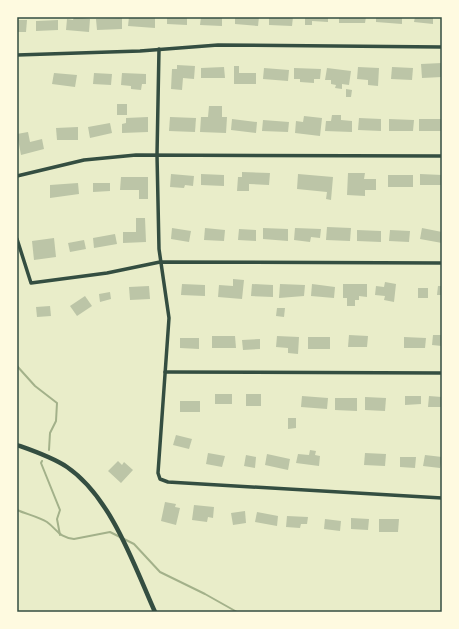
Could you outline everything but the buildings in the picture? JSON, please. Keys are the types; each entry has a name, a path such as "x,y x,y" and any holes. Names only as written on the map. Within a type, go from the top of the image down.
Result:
{"street":[{"path":"17,55 218,45 442,47"},
{"path":"159,48 157,155 160,262 168,318 158,473 160,479 168,482 376,496 442,498"},
{"path":"17,176 84,160 157,155 442,156"},
{"path":"17,239 31,283 107,273 160,262 442,263"},
{"path":"165,372 442,373"},
{"path":"17,445 49,457 73,471 95,493 108,512 155,612"}],"waterway":[{"path":"17,366 35,386 57,403 56,421 50,433 49,450"},
{"path":"42,461 41,463 60,510 57,519 60,535"},
{"path":"17,510 44,520 61,535 69,538 74,539 110,532 134,544 160,572 205,594 237,612"}]}
